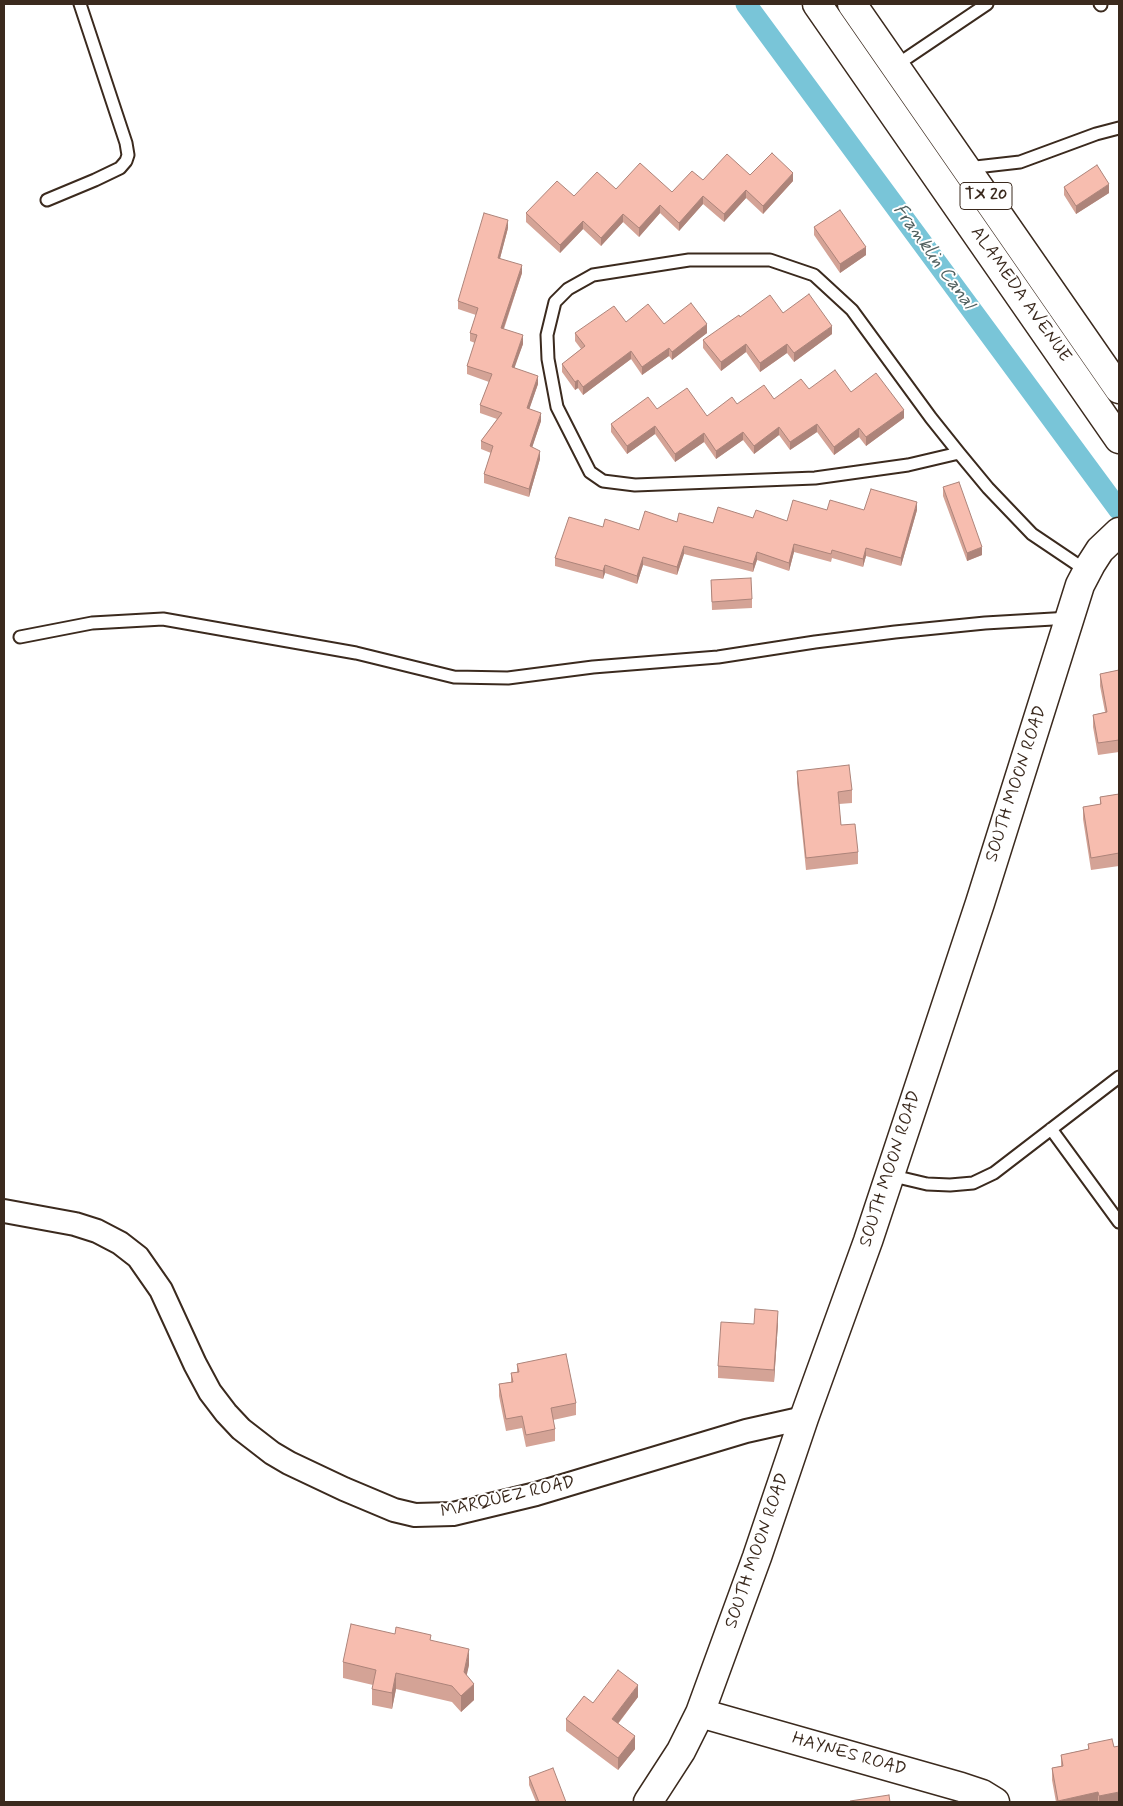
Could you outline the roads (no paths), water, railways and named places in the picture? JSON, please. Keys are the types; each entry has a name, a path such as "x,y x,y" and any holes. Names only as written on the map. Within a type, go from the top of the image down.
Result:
{"street":[{"name":"ALAMEDA AVENUE","path":"817,4 1119,439"},
{"name":"ALAMEDA AVENUE","path":"852,4 1119,389"},
{"name":"SOUTH MOON ROAD","path":"648,1802 681,1751 700,1712 757,1557 889,1174 980,903 1080,585 1100,550 1116,535"},
{"name":"MARQUEZ ROAD","path":"4,1211 75,1224 97,1231 120,1242 138,1257 161,1290 210,1392 241,1429 272,1453 289,1463 394,1510 415,1515 453,1514 536,1494 746,1431 804,1418"},
{"name":"HAYNES ROAD","path":"700,1712 960,1787 982,1794 995,1802"}],"lane":[{"path":"47,200 120,168 128,155 126,143 80,4"},
{"path":"895,66 988,4"},
{"path":"967,168 1020,162 1096,134 1119,128"},
{"path":"959,453 908,464 815,478 635,485 604,481 590,472 556,407 548,360 547,335 554,302 568,289 593,275 689,260 770,260 814,275 852,310 931,418 988,488 1032,534 1087,571"},
{"path":"20,636 92,623 163,619 356,653 454,677 508,678 592,666 718,657 814,642 896,632 985,623 1070,618"},
{"path":"889,1174 927,1184 973,1183 994,1173 1119,1077"},
{"path":"1051,1129 1119,1222"}],"waterway":[{"name":"Franklin Canal","path":"746,4 1119,510"}]}
